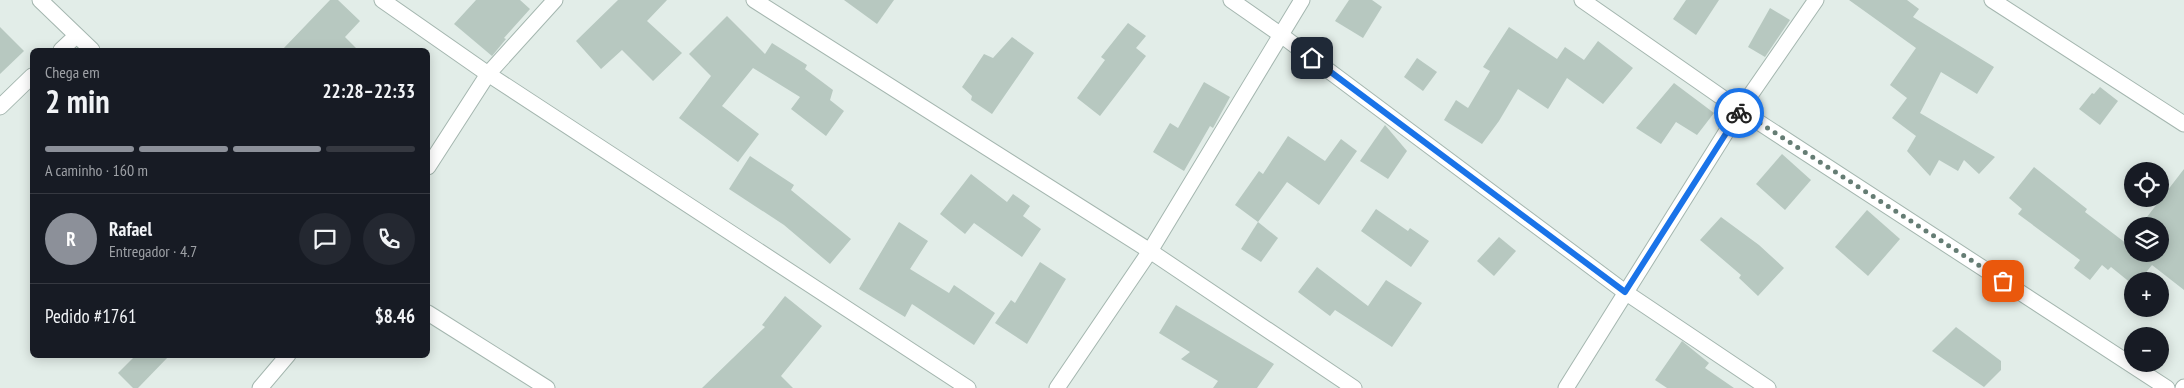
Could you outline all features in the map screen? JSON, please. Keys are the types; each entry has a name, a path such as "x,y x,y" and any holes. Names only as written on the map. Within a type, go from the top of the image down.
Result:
{"street":[{"path":"40,0 90,48"},
{"path":"382,0 488,74 968,388"},
{"path":"430,164 488,74 555,0"},
{"path":"754,0 1150,251 1354,388"},
{"path":"1231,0 1281,35 1625,292 1768,388"},
{"path":"1057,388 1150,251 1302,0"},
{"path":"1582,0 1740,110 2166,388"},
{"path":"1566,388 1740,110 1816,0"},
{"path":"1992,0 2184,124"},
{"path":"63,48 76,36"},
{"path":"0,107 30,78"},
{"path":"430,314 547,388"},
{"path":"260,388 285,358"}],"building":[{"path":"330,0 338,0 360,21 345,37 356,48 284,48"},
{"path":"476,0 520,0 530,9 504,38 506,39 492,56 454,24"},
{"path":"618,0 667,0 647,21 682,53 653,81 622,50 601,69 576,41"},
{"path":"844,0 894,0 877,24"},
{"path":"1349,0 1372,0 1382,7 1363,38 1335,21"},
{"path":"1686,0 1719,0 1696,35 1673,19"},
{"path":"1849,0 1907,0 1919,9 1913,17 1994,67 1977,94 1941,72 1920,113 1995,157 1979,174 1964,160 1958,171 1939,160 1930,176 1907,151 1916,136 1892,118 1907,98 1890,85 1916,48"},
{"path":"1770,8 1790,20 1765,57 1748,47"},
{"path":"727,16 765,54 772,43 807,65 805,69 833,90 830,100 844,111 826,136 791,109 800,97 753,68 722,106 759,134 738,162 679,118 711,76 689,54"},
{"path":"1128,23 1146,36 1136,48 1146,56 1100,116 1077,98 1105,60 1101,57"},
{"path":"0,27 24,51 0,74"},
{"path":"1509,27 1557,59 1565,47 1584,60 1598,41 1633,68 1603,104 1567,78 1548,109 1518,89 1499,121 1482,144 1444,120 1456,100 1468,108 1490,71 1483,67"},
{"path":"1012,37 1034,53 992,114 971,100 972,96 962,87 984,54 993,58"},
{"path":"1417,58 1437,72 1423,91 1404,77"},
{"path":"1204,82 1230,97 1213,128 1210,126 1184,171 1153,152 1170,123 1178,128"},
{"path":"1674,83 1714,113 1697,135 1676,122 1661,144 1636,128"},
{"path":"2100,87 2118,101 2100,125 2079,109 2092,93 2094,94"},
{"path":"1385,125 1407,151 1388,179 1360,161"},
{"path":"1288,136 1325,161 1341,139 1357,151 1319,205 1287,182 1258,222 1235,205 1259,171 1263,174"},
{"path":"1782,154 1811,180 1785,210 1756,184"},
{"path":"750,156 794,185 791,190 851,239 830,264 784,225 729,189"},
{"path":"2034,167 2087,209 2085,212 2124,242 2124,262 2169,262 2169,217 2147,217 2155,207 2169,207 2169,188 2184,169 2184,290 2169,278 2169,272 2161,272 2152,265 2146,272 2124,272 2124,278 2111,267 2108,270 2102,265 2090,280 2074,268 2080,260 2018,214 2022,209 2009,198"},
{"path":"971,174 1007,202 1013,194 1030,206 1023,216 1041,229 1022,257 974,223 965,234 940,214"},
{"path":"1376,209 1408,231 1410,228 1429,241 1411,267 1361,231"},
{"path":"1867,210 1900,239 1868,276 1835,247"},
{"path":"1721,217 1759,245 1784,268 1758,296 1739,278 1741,275 1700,240"},
{"path":"899,222 928,241 910,269 949,293 954,285 995,313 974,345 912,304 905,317 859,289"},
{"path":"1258,222 1278,238 1261,262 1241,249"},
{"path":"1499,237 1516,251 1494,276 1477,261"},
{"path":"1040,262 1066,279 1027,344 995,323 1011,300 1015,303"},
{"path":"1317,267 1368,306 1386,280 1422,303 1392,347 1335,310 1330,316 1298,292"},
{"path":"785,296 822,326 781,376 793,388 702,388 765,327 762,325"},
{"path":"1176,305 1274,364 1257,388 1213,388 1218,381 1181,359 1190,352 1159,333"},
{"path":"1956,327 2001,361 2001,370 1984,387 1932,351"},
{"path":"1682,341 1709,363 1705,368 1734,388 1667,388 1655,380"},
{"path":"133,358 167,358 138,388 133,388 118,373"}],"way so far":[{"path":"1739,113 1740,110 2003,281"}],"route":[{"path":"1312,58 1625,292 1739,113"}]}
